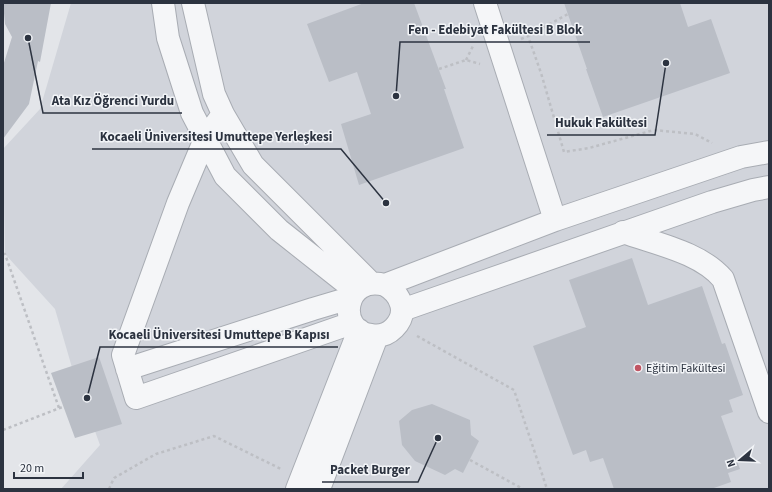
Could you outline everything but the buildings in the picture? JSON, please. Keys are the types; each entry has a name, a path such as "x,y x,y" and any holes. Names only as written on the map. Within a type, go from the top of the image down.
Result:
{"lane":[{"path":"163,3 168,38 192,113 205,139 225,176 274,225 365,289 392,289 401,302 399,318 391,331 384,334 362,330 136,398 123,355 178,203 205,139 223,114"},
{"path":"193,3 214,94 223,114 253,165 365,289"},
{"path":"485,3 555,220"},
{"path":"127,369 305,312 555,220 741,157 769,152"},
{"path":"399,318 623,232 712,202 769,187"},
{"path":"623,232 698,259 716,270 723,279 769,412"},
{"path":"362,330 348,311 365,289"},
{"path":"306,486 362,330"}],"path":[{"path":"499,46 528,36 568,14"},
{"path":"528,36 541,73 564,152 589,148 654,130 695,134 741,157"},
{"path":"439,69 466,60 508,72"},
{"path":"4,254 59,408"},
{"path":"399,318 514,390 547,489"},
{"path":"3,430 65,406"},
{"path":"109,489 114,478 156,454 214,436 306,486"},
{"path":"470,460 523,489"}],"shaded area":[{"path":"71,3 769,3 769,489 61,489 100,445 73,371 55,309 5,254 3,149 40,109"}],"place":[{"name":"Ata Kız Öğrenci Yurdu","path":"28,38"},
{"name":"Hukuk Fakültesi","path":"666,63"},
{"name":"Fen - Edebiyat Fakültesi B Blok","path":"396,96"},
{"name":"Kocaeli Üniversitesi Umuttepe Yerleşkesi","path":"386,203"},
{"name":"Eğitim Fakültesi","path":"638,368"},
{"name":"Kocaeli Üniversitesi Umuttepe B Kapısı","path":"87,398"},
{"name":"Packet Burger","path":"438,438"}]}
